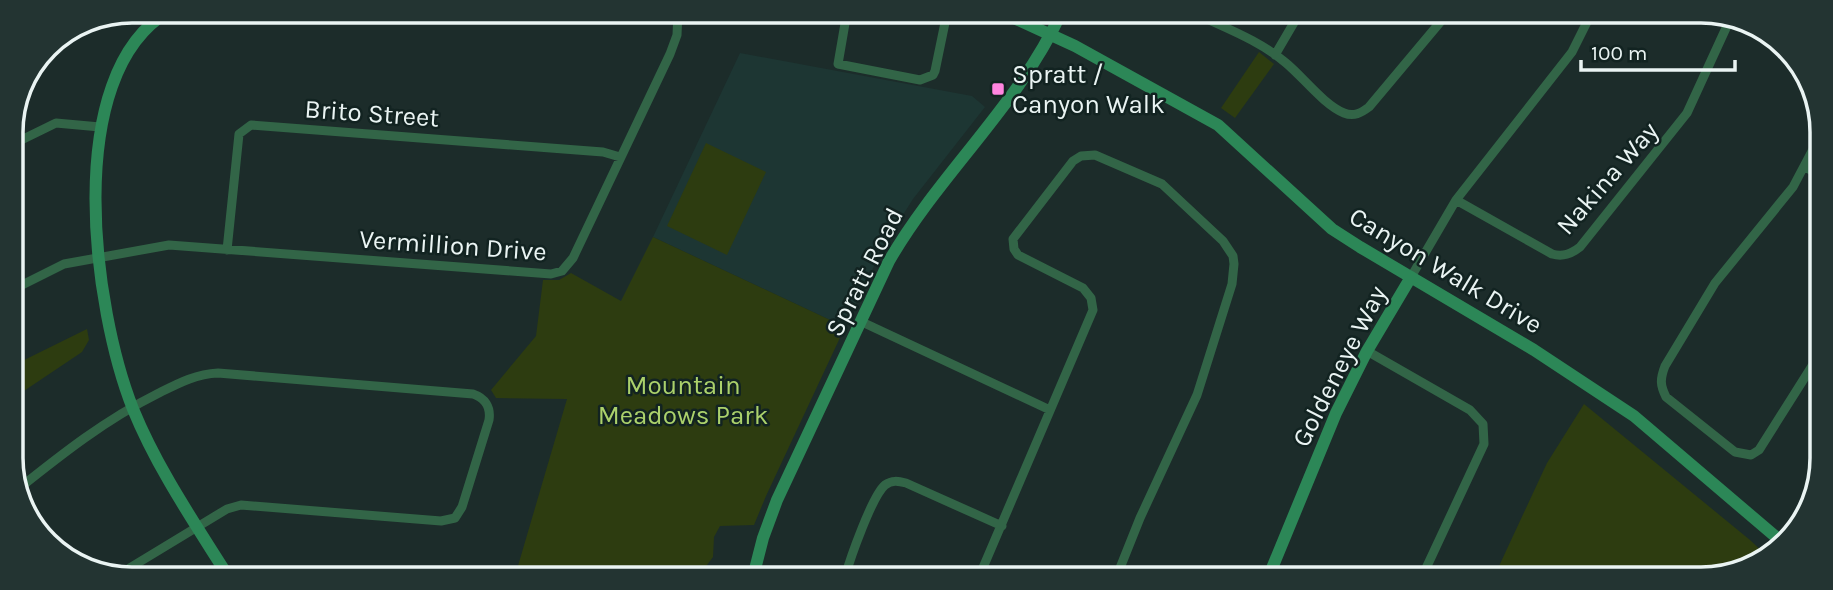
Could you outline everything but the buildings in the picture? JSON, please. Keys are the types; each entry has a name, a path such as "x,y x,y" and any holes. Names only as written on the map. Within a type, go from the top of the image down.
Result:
{"street":[{"path":"154,23 144,31 121,62 110,88 100,127 96,211 98,256 114,346 132,407 158,460 222,567"},
{"name":"Vermillion Drive","path":"23,284 64,264 169,245 557,273 567,267 573,258 675,42 677,23"},
{"path":"845,23 838,64 919,80 933,75 935,71 945,23"},
{"name":"Canyon Walk Drive","path":"1025,23 1177,100 1218,125 1332,229 1534,349 1634,416 1776,537"},
{"name":"Spratt Road","path":"756,567 777,500 889,261 907,229 1035,62 1056,23"},
{"path":"1215,23 1254,41 1275,55 1335,108 1346,114 1357,114 1369,107 1439,23"},
{"path":"1275,55 1294,23"},
{"name":"Goldeneye Way","path":"1273,567 1336,413 1367,351 1456,200 1572,52 1586,23"},
{"name":"Nakina Way","path":"1456,200 1552,254 1562,256 1573,253 1676,130 1687,113 1727,26"},
{"path":"23,139 56,123 100,127"},
{"name":"Brito Street","path":"227,250 239,134 251,125 603,152 620,157"},
{"path":"984,567 1078,351 1093,310 1093,303 1083,288 1018,255 1012,243 1015,235 1073,161 1081,156 1095,155 1162,184 1223,241 1233,256 1234,264 1232,284 1197,395 1120,567"},
{"path":"1810,157 1793,187 1715,283 1660,378 1666,397 1735,452 1751,455 1759,450 1810,369"},
{"path":"1805,167 1810,169"},
{"path":"862,322 1050,410"},
{"path":"1367,351 1470,410 1483,424 1484,444 1427,567"},
{"path":"26,483 89,433 132,407 203,373 473,394 485,401 488,407 490,413 485,432 462,507 455,518 441,521 241,505 227,509 131,567"},
{"path":"848,567 861,530 882,490 892,482 906,483 1002,526"}],"shaded area":[{"path":"740,53 972,96 985,107 913,199 885,243 845,327 653,237"}],"green space":[{"path":"1259,52 1274,64 1235,118 1221,108"},
{"path":"706,143 766,172 727,255 667,226"},
{"name":"Mountain Meadows Park","path":"653,237 845,327 754,525 720,526 714,537 713,557 706,567 518,567 567,399 496,398 491,390 536,336 543,280 559,280 571,273 621,301"},
{"path":"87,329 89,340 82,352 23,392 23,361"},
{"path":"1584,404 1760,550 1730,564 1708,567 1499,567 1547,463"}],"place":[{"name":"Spratt / Canyon Walk","path":"998,89"}]}
